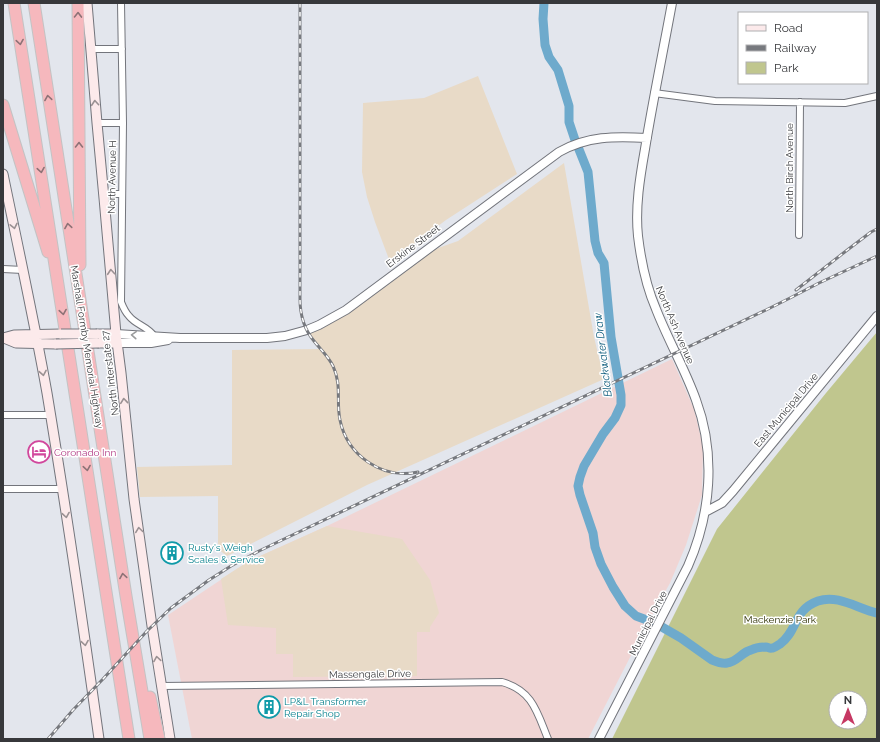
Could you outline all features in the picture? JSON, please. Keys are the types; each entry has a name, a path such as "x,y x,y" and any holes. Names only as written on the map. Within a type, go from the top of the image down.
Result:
{"highway":[{"name":"Marshall Formby Memorial Highway","path":"14,3 130,739"},
{"name":"Marshall Formby Memorial Highway","path":"34,3 150,739"},
{"path":"78,3 80,256 84,324"},
{"path":"3,105 59,287"},
{"path":"127,599 160,739"},
{"path":"123,739 124,703"}],"main road":[{"name":"North Interstate 27","path":"87,3 116,334 134,499 170,739"},
{"path":"3,174 5,196 23,270 38,344 62,489 99,739"},
{"name":"Erskine Street","path":"3,338 14,335 36,334 55,339 98,339 117,343"},
{"name":"Erskine Street","path":"98,339 116,334"},
{"name":"Erskine Street","path":"3,338 16,343 38,344 55,339"}],"street":[{"name":"North Avenue H","path":"121,3 123,123 121,302 129,316 135,322 150,330 154,336"},
{"name":"North Ash Avenue","path":"672,3 654,93 638,191 638,234 646,278 655,307 692,388 701,414 708,448 709,462 708,490 705,512"},
{"path":"91,49 122,49"},
{"path":"654,93 715,101 845,103 877,96"},
{"name":"North Birch Avenue","path":"799,235 800,102"},
{"path":"97,123 123,123"},
{"name":"Erskine Street","path":"116,334 180,338 266,338 296,334 319,325 341,313 559,152 578,143 592,139 617,136 647,138"},
{"path":"104,194 122,194"},
{"path":"3,269 23,270"},
{"name":"East Municipal Drive","path":"705,512 722,503 733,491 877,316"},
{"name":"Erskine Street","path":"117,343 151,343 180,338"},
{"path":"3,414 50,415"},
{"path":"3,488 62,489"},
{"name":"Municipal Drive","path":"599,739 695,552 705,512"},
{"name":"Massengale Drive","path":"162,686 502,682 513,686 528,697 538,713 548,739"}],"shaded area":[{"path":"478,76 517,174 446,220 390,262 367,197 362,172 363,103 424,98"},
{"path":"564,163 594,337 604,379 367,485 227,556 218,549 218,496 140,497 137,467 232,465 232,350 319,349 307,333 332,323 427,252 458,241"},
{"path":"672,359 694,409 703,446 702,495 686,545 670,583 588,739 192,739 168,615 249,561 327,526"},
{"path":"327,526 402,539 430,580 439,613 430,627 430,632 417,632 417,676 293,677 293,654 276,654 276,628 228,625 221,579 249,561"}],"green space":[{"name":"Mackenzie Park","path":"877,332 877,739 612,739 717,529"}],"waterway":[{"name":"Blackwater Draw","path":"544,3 543,19 545,45 549,57 558,70 569,106 569,122 575,140"},
{"name":"Blackwater Draw","path":"578,147 588,172 595,241 598,253 604,263 611,337 621,395 621,405 615,418 603,434 584,466 578,486 601,564 625,606 636,616 655,623 681,638 712,660 723,663 734,661 748,651 764,647 771,648 780,644 786,639 804,610 818,601 833,599 877,613"}],"railway":[{"path":"300,3 300,299 302,316 305,326 314,341 329,359 336,373 340,420 344,433 350,444 358,454 379,468 392,472 418,472"},
{"path":"796,290 871,232 877,229"},
{"path":"48,739 147,631 171,608 231,566 259,551 877,256"}],"place":[{"name":"Coronado Inn","path":"39,452"},
{"name":"Rusty's Weigh Scales & Service","path":"172,553"},
{"name":"LP&L Transformer Repair Shop","path":"269,707"}]}
